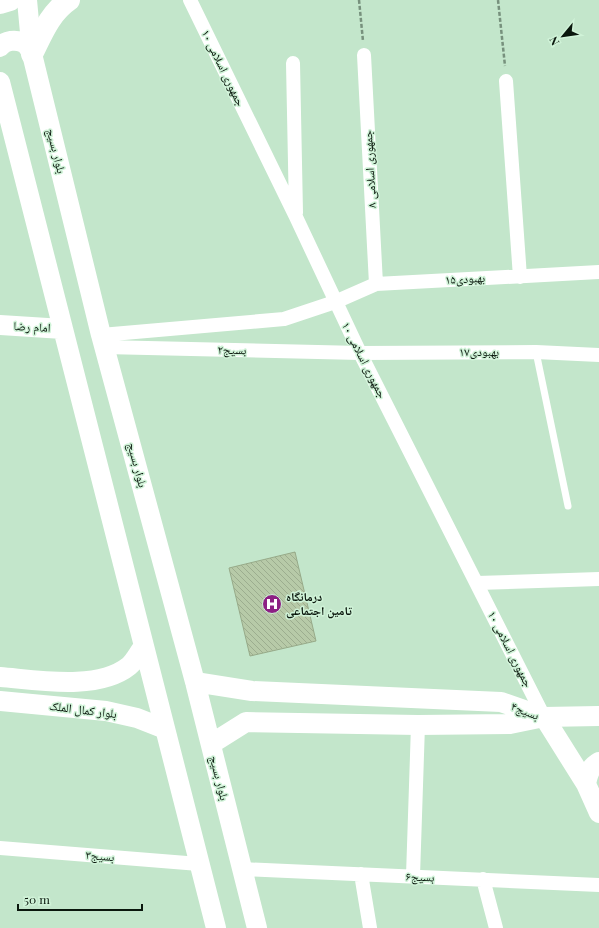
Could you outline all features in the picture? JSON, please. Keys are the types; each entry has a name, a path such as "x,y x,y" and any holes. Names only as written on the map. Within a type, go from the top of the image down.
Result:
{"main road":[{"path":"0,3 10,0"},
{"name":"بلوار بسیج","path":"27,0 32,54 103,341 195,682 257,928"},
{"path":"0,47 3,43 14,40 25,44 32,54 47,25 59,7 69,0"},
{"path":"0,82 216,928"},
{"name":"امام رضا","path":"0,326 63,329"},
{"name":"بلوار کمال الملک","path":"0,677 76,683 100,679 117,674 130,665 144,646"},
{"name":"بسیج۴","path":"195,682 252,691 501,702 544,717"},
{"name":"بلوار کمال الملک","path":"0,701 106,711 137,718 165,729"},
{"path":"544,717 599,716"},
{"path":"544,717 586,784 599,813"},
{"name":"بسیج۴","path":"210,744 246,722 418,726 510,724 544,717"},
{"path":"586,784 589,772 596,763 599,762"}],"street":[{"name":"جمهوری اسلامی ۱۰","path":"190,0 296,217 360,353 544,717"},
{"name":"جمهوری اسلامی ۸","path":"364,55 376,284"},
{"path":"293,64 296,217"},
{"path":"506,81 520,277"},
{"name":"بهبودی۱۵","path":"335,302 376,284 599,272"},
{"name":"بسیج۲","path":"103,341 284,319 335,302"},
{"name":"بسیج۲","path":"103,341 360,353"},
{"name":"بهبودی۱۷","path":"360,353 536,352 599,355"},
{"path":"477,583 599,579"},
{"path":"413,876 418,726"},
{"name":"بسیج۳","path":"0,848 199,864"},
{"name":"بسیج۶","path":"242,869 599,884"},
{"path":"361,874 370,928"},
{"path":"483,879 496,928"}],"lane":[{"path":"536,352 568,506"}],"path":[{"path":"359,0 364,55"},
{"path":"498,0 506,81"}],"building":[{"name":"درمانگاه تامین اجتماعی","path":"295,552 316,641 250,656 229,568"}],"place":[{"name":"درمانگاه تامین اجتماعی","path":"272,604"}]}
